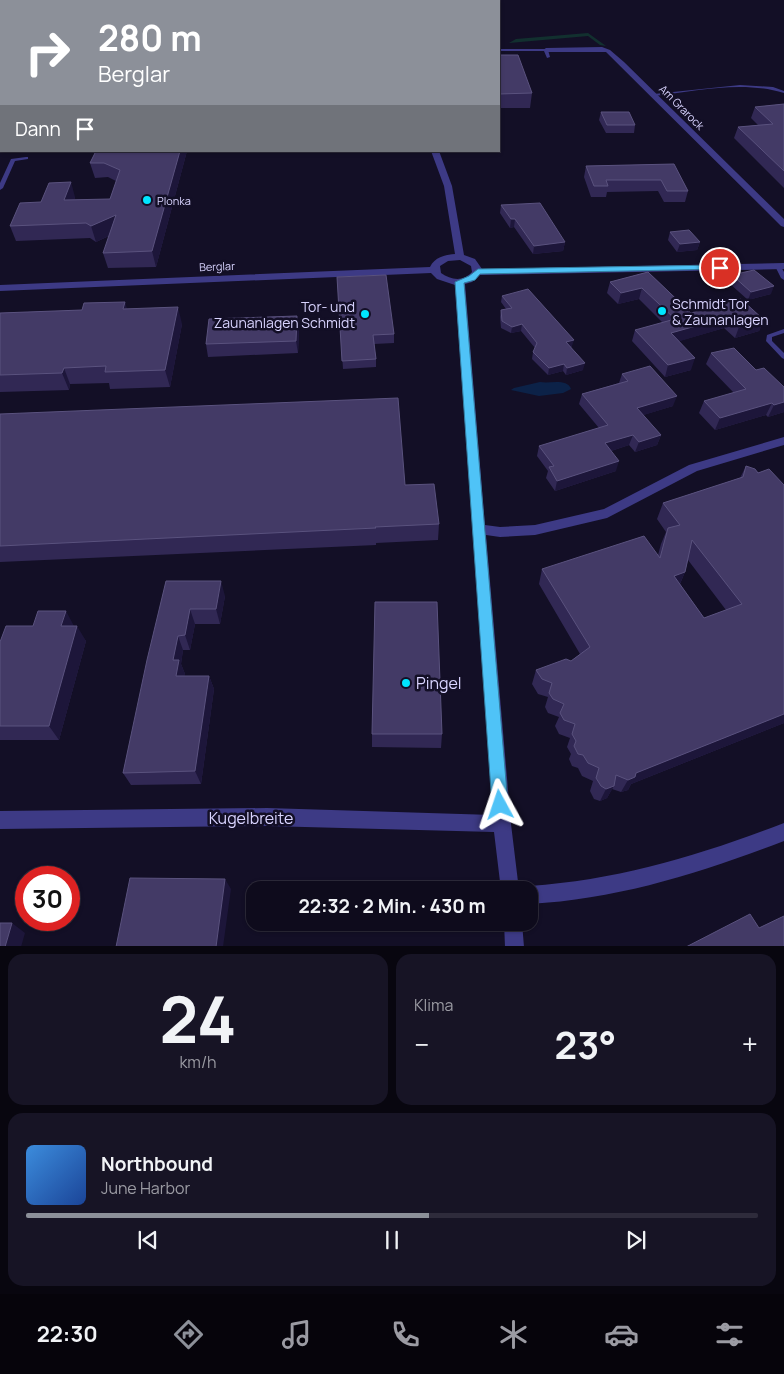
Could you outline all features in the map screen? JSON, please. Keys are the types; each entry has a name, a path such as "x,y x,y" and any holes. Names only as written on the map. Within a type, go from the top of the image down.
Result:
{"street":[{"name":"Am Grarock","path":"547,53 594,49 608,51 784,224"},
{"path":"435,152 448,186 460,257"},
{"path":"478,272 475,264 460,257 441,260 434,266 434,270 440,277 460,282 472,278 478,272 781,266"},
{"name":"Berglar","path":"0,288 434,270"},
{"path":"460,282 502,824 509,881"},
{"path":"478,529 500,532 535,530 607,513 693,468 784,441"},
{"name":"Kugelbreite","path":"0,820 267,817 502,824"},
{"path":"538,894 580,890 677,871 784,832"},
{"path":"514,931 515,946"}],"lane":[{"path":"500,50 547,53"},
{"path":"654,95 757,85 777,88 784,92"},
{"path":"0,188 13,160 26,158"},
{"path":"781,266 784,278"},
{"path":"784,331 769,336 768,341 784,357"}],"green space":[{"path":"588,33 606,46 600,45 588,36 509,43 516,39"}],"water":[{"path":"540,382 562,382 571,389 563,393 539,396 511,390"}],"building":[{"path":"500,55 518,55 532,93 500,94"},
{"path":"784,104 784,171 738,127 773,124 755,107"},
{"path":"601,112 629,112 635,125 607,125"},
{"path":"96,152 180,152 152,251 103,253 116,215 91,226 86,223 10,226 20,203 41,202 49,183 71,182 64,200 110,199 120,170 104,163 90,163"},
{"path":"674,164 688,191 667,191 661,180 606,180 608,186 594,186 586,166"},
{"path":"540,203 565,242 534,246 515,219 511,219 501,205"},
{"path":"689,230 700,242 680,244 670,232"},
{"path":"754,270 774,286 751,292 732,275"},
{"path":"648,272 691,313 741,299 764,320 739,327 728,317 671,333 695,358 668,365 635,330 675,319 642,288 621,293 610,282"},
{"name":"Tor- und Zaunanlagen Schmidt","path":"386,275 394,334 373,335 376,359 342,361 337,277"},
{"path":"528,289 574,340 566,342 585,363 567,368 564,364 549,368 533,352 537,343 522,324 512,327 502,321 501,310 512,308 502,296"},
{"path":"125,302 123,309 178,307 165,370 105,372 106,366 64,368 62,373 0,375 0,313 82,310 84,303"},
{"path":"297,316 296,341 206,344 209,319"},
{"path":"734,348 756,370 764,368 784,387 784,402 774,405 772,403 720,418 704,401 746,389 711,353"},
{"path":"650,366 677,396 637,408 661,435 639,442 633,435 605,443 619,461 557,481 549,467 554,466 539,446 608,425 582,394 628,381 622,374"},
{"path":"398,398 405,485 434,484 439,524 0,546 0,414"},
{"path":"746,466 755,469 758,473 769,469 784,485 784,714 636,773 635,777 628,780 616,775 614,786 606,789 601,786 596,778 599,768 588,763 583,755 578,754 574,746 576,741 572,734 575,724 564,720 560,713 564,704 553,699 549,693 552,683 542,679 536,670 566,659 571,661 590,647 542,569 644,536 660,558 668,528 680,525 663,503 743,477","holes":["692,540 742,604 704,618 674,576 685,572"]},
{"path":"166,581 221,581 216,609 190,609 185,635 178,636 173,660 179,660 176,676 209,676 195,771 123,773 147,660"},
{"name":"Pingel","path":"375,602 437,602 442,734 372,734"},
{"path":"38,611 66,611 61,626 77,626 49,726 0,726 0,642 6,626 33,626"},
{"path":"130,878 225,879 216,946 116,946"},
{"path":"750,914 759,928 784,916 784,946 688,946"},
{"path":"0,923 12,923 5,946 0,946"}],"place":[{"name":"Plonka","path":"147,200"},
{"name":"Schmidt Tor & Zaunanlagen","path":"662,311"},
{"name":"Tor- und Zaunanlagen Schmidt","path":"365,314"},
{"name":"Pingel","path":"406,683"}],"route":[{"path":"500,805 460,282 472,278 478,272 720,268"}]}
